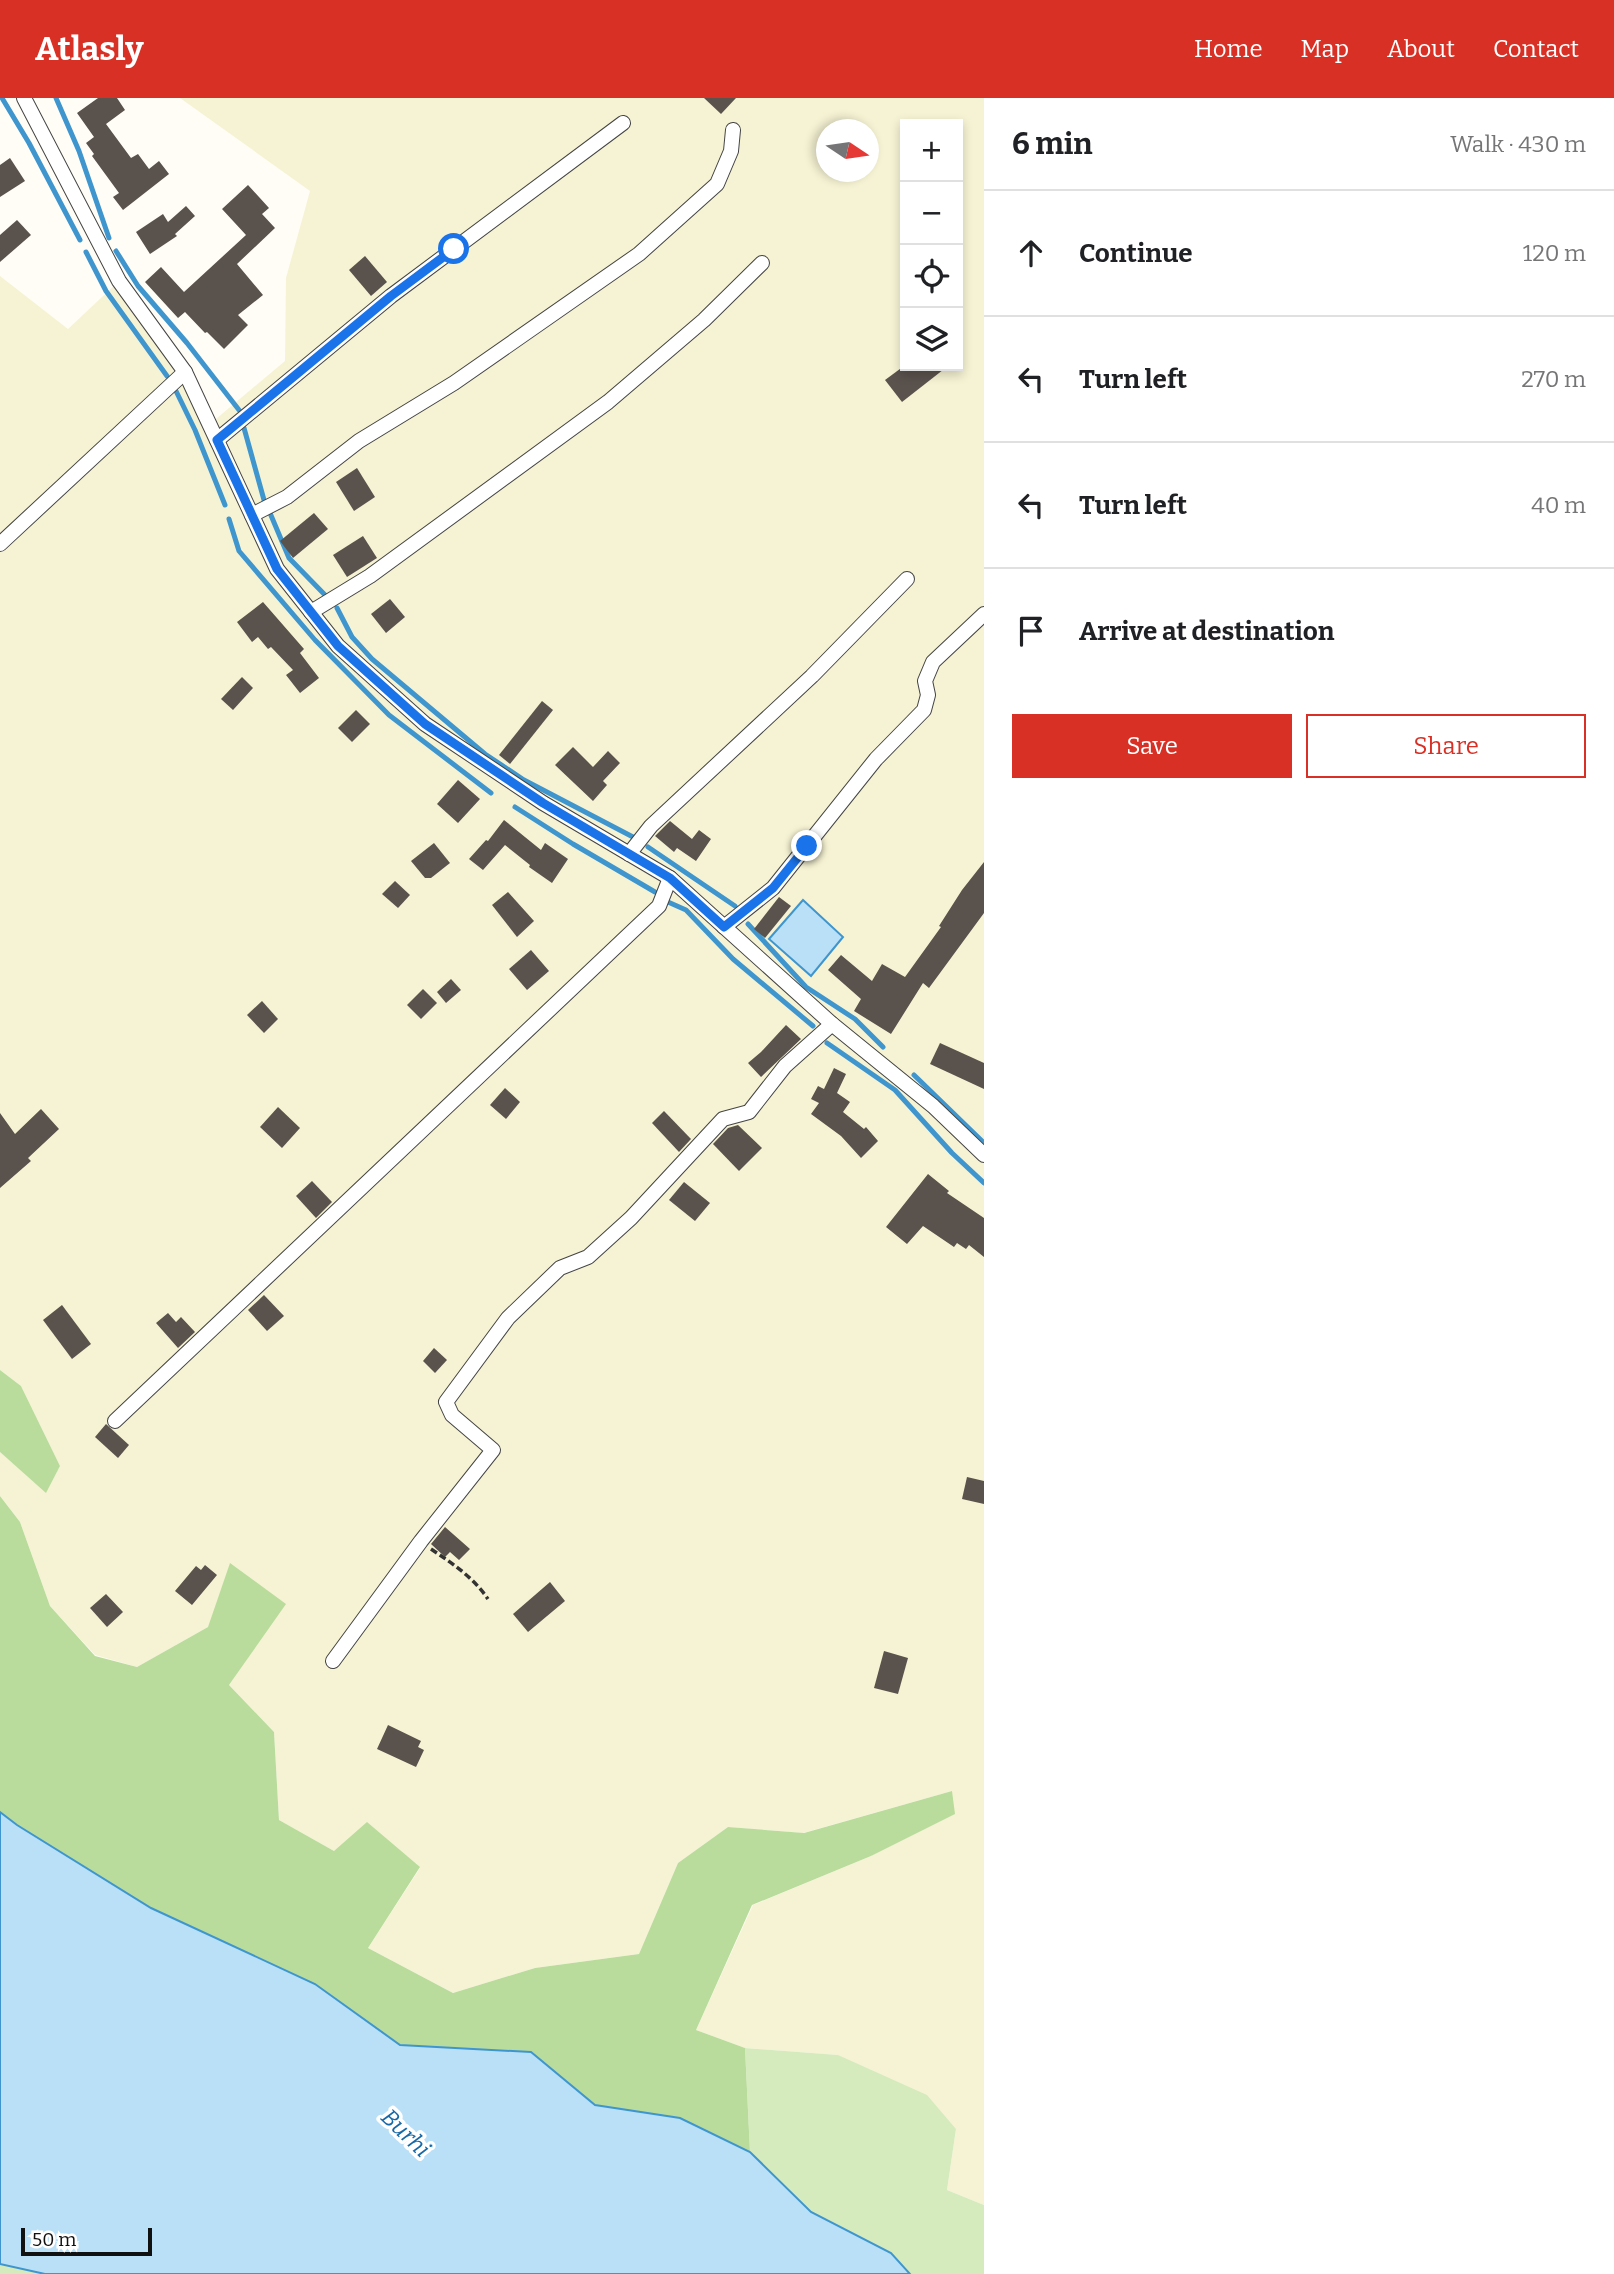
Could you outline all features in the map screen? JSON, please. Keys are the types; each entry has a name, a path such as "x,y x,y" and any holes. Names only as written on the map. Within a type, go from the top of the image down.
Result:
{"street":[{"path":"24,98 119,281 186,372 277,569 338,646 425,724 543,803 670,878 832,1024 933,1106 984,1155"},
{"path":"217,440 391,296 623,123"},
{"path":"252,515 286,497 359,441 454,383 639,254 717,184 731,150 733,130"},
{"path":"312,612 380,569 608,402 704,320 762,263"},
{"path":"0,544 186,372"},
{"path":"629,854 651,825 812,676 906,579"},
{"path":"724,927 773,888 876,759 924,710 928,695 925,681 933,662 984,614"},
{"path":"115,1421 659,906 670,878"},
{"path":"333,1661 421,1541 493,1450 452,1415 446,1402 508,1318 560,1268 588,1257 631,1218 723,1119 749,1112 785,1066 832,1024"}],"path":[{"path":"421,1541 464,1572 488,1599"}],"shaded area":[{"path":"180,98 984,98 984,2205 947,2190 956,2129 838,2055 745,2048 696,2030 753,1905 871,1856 952,1791 803,1833 728,1827 678,1863 639,1954 535,1968 453,1993 368,1948 420,1868 334,1851 279,1820 274,1732 229,1685 285,1604 208,1627 137,1667 95,1655 50,1606 20,1522 0,1496 0,1452 46,1492 60,1466 21,1386 0,1370 0,276 68,329 119,281 210,424 285,361 286,278 310,191"}],"green space":[{"path":"0,1370 21,1386 60,1466 46,1493 0,1452"},
{"path":"0,1496 20,1522 50,1606 95,1656 137,1667 208,1627 230,1563 286,1604 229,1685 274,1732 279,1820 334,1851 367,1822 420,1867 368,1948 453,1993 535,1968 639,1954 678,1863 728,1827 804,1833 952,1791 955,1814 871,1856 752,1905 696,2030 745,2048 750,2152 680,2118 595,2105 531,2052 400,2045 315,1984 151,1908 0,1812"},
{"path":"745,2048 838,2055 927,2095 956,2129 947,2190 984,2205 984,2274 910,2274 891,2253 811,2212 750,2152"},
{"path":"0,2264 45,2274 0,2274"}],"water":[{"path":"803,900 843,937 811,976 769,939"},
{"name":"Burhi","path":"0,1812 151,1908 315,1984 400,2045 531,2052 595,2105 680,2118 750,2152 811,2212 891,2253 910,2274 45,2274 0,2264"}],"building":[{"path":"98,98 117,98 125,110 106,124 131,158 138,154 149,169 159,161 169,174 123,210 113,197 119,193 92,156 94,154 86,143 94,137 77,113"},
{"path":"704,98 736,98 721,114"},
{"path":"10,158 25,181 0,197 0,165"},
{"path":"248,185 269,208 262,214 275,228 237,264 263,295 238,315 248,325 224,349 185,312 178,318 145,282 161,267 184,292 246,235 222,209"},
{"path":"186,206 195,216 175,234 177,236 150,254 136,232 163,214 168,222"},
{"path":"17,220 31,235 0,262 0,235"},
{"path":"365,256 387,282 371,296 349,270"},
{"path":"900,369 942,371 902,402 885,380"},
{"path":"357,468 375,497 354,511 336,482"},
{"path":"314,513 328,529 293,558 280,541"},
{"path":"363,536 377,558 347,577 333,555"},
{"path":"390,599 405,617 386,633 371,614"},
{"path":"263,602 304,649 300,653 319,678 300,693 286,675 293,670 258,637 252,642 237,622"},
{"path":"242,677 253,688 233,710 221,699"},
{"path":"542,701 553,710 510,764 499,755"},
{"path":"356,710 370,724 352,742 338,728"},
{"path":"573,747 593,767 608,751 620,763 603,781 607,785 593,801 555,765"},
{"path":"458,780 480,799 458,823 437,804"},
{"path":"504,820 541,850 545,843 568,859 552,883 505,845 483,870 469,859 486,840 488,841"},
{"path":"670,821 692,839 699,830 711,839 696,861 677,848 674,852 655,836"},
{"path":"434,843 450,863 431,878 425,878 411,861"},
{"path":"984,862 984,913 929,988 923,983 891,1034 854,1011 861,999 828,970 841,955 872,981 882,964 905,977 941,927 939,926 962,890"},
{"path":"395,881 410,895 398,908 382,894"},
{"path":"508,892 534,921 517,937 492,905"},
{"path":"779,897 791,906 765,938 754,929"},
{"path":"531,950 549,971 527,990 509,969"},
{"path":"451,979 461,990 446,1003 437,992"},
{"path":"423,989 437,1003 421,1019 407,1005"},
{"path":"262,1001 278,1019 264,1033 247,1015"},
{"path":"786,1025 801,1039 761,1077 748,1063"},
{"path":"940,1043 984,1063 984,1089 930,1064"},
{"path":"834,1068 846,1074 837,1093 850,1102 843,1112 864,1129 866,1127 878,1141 861,1158 841,1136 811,1114 819,1103 811,1099 818,1086 824,1089"},
{"path":"505,1088 520,1102 506,1119 490,1105"},
{"path":"278,1107 300,1128 282,1148 260,1127"},
{"path":"41,1109 59,1129 28,1158 31,1161 0,1188 0,1113 15,1134"},
{"path":"664,1111 691,1139 679,1152 652,1123"},
{"path":"738,1125 762,1148 739,1171 713,1144 728,1128"},
{"path":"928,1174 949,1191 947,1193 984,1218 984,1257 969,1245 966,1249 957,1243 954,1247 923,1226 907,1244 886,1227"},
{"path":"312,1181 332,1202 316,1218 296,1196"},
{"path":"684,1182 710,1203 695,1221 669,1200"},
{"path":"264,1295 284,1316 267,1331 248,1310"},
{"path":"62,1305 91,1344 72,1359 43,1320"},
{"path":"168,1313 176,1322 181,1317 195,1332 178,1348 156,1323"},
{"path":"434,1348 447,1360 435,1373 423,1361"},
{"path":"106,1424 129,1445 118,1458 95,1437"},
{"path":"967,1477 984,1481 984,1504 962,1499"},
{"path":"445,1527 470,1549 459,1560 450,1552 445,1557 431,1544"},
{"path":"205,1565 217,1575 192,1605 175,1591 196,1566 201,1570"},
{"path":"550,1582 565,1601 528,1632 513,1614"},
{"path":"106,1594 123,1612 107,1627 90,1608"},
{"path":"884,1651 908,1658 898,1694 874,1688"},
{"path":"388,1725 421,1741 418,1747 424,1750 416,1767 377,1749"}],"waterway":[{"path":"2,98 80,240"},
{"path":"56,98 79,151 109,238"},
{"path":"116,251 138,286 239,410"},
{"path":"86,252 106,291 167,376"},
{"path":"176,391 225,505"},
{"path":"244,428 264,500"},
{"path":"270,513 289,558 326,596"},
{"path":"229,519 239,551 315,640 389,715 491,793"},
{"path":"337,608 352,637 372,659 485,754 524,780 633,837"},
{"path":"515,807 655,892"},
{"path":"648,847 735,906"},
{"path":"668,902 686,910 733,959 813,1026"},
{"path":"748,924 806,987 855,1019 883,1047"},
{"path":"827,1043 895,1090 952,1153 984,1183"},
{"path":"914,1075 984,1143"}],"route":[{"path":"454,249 391,296 217,440 277,569 338,646 425,724 543,803 670,878 724,927 773,888 807,846"}]}
